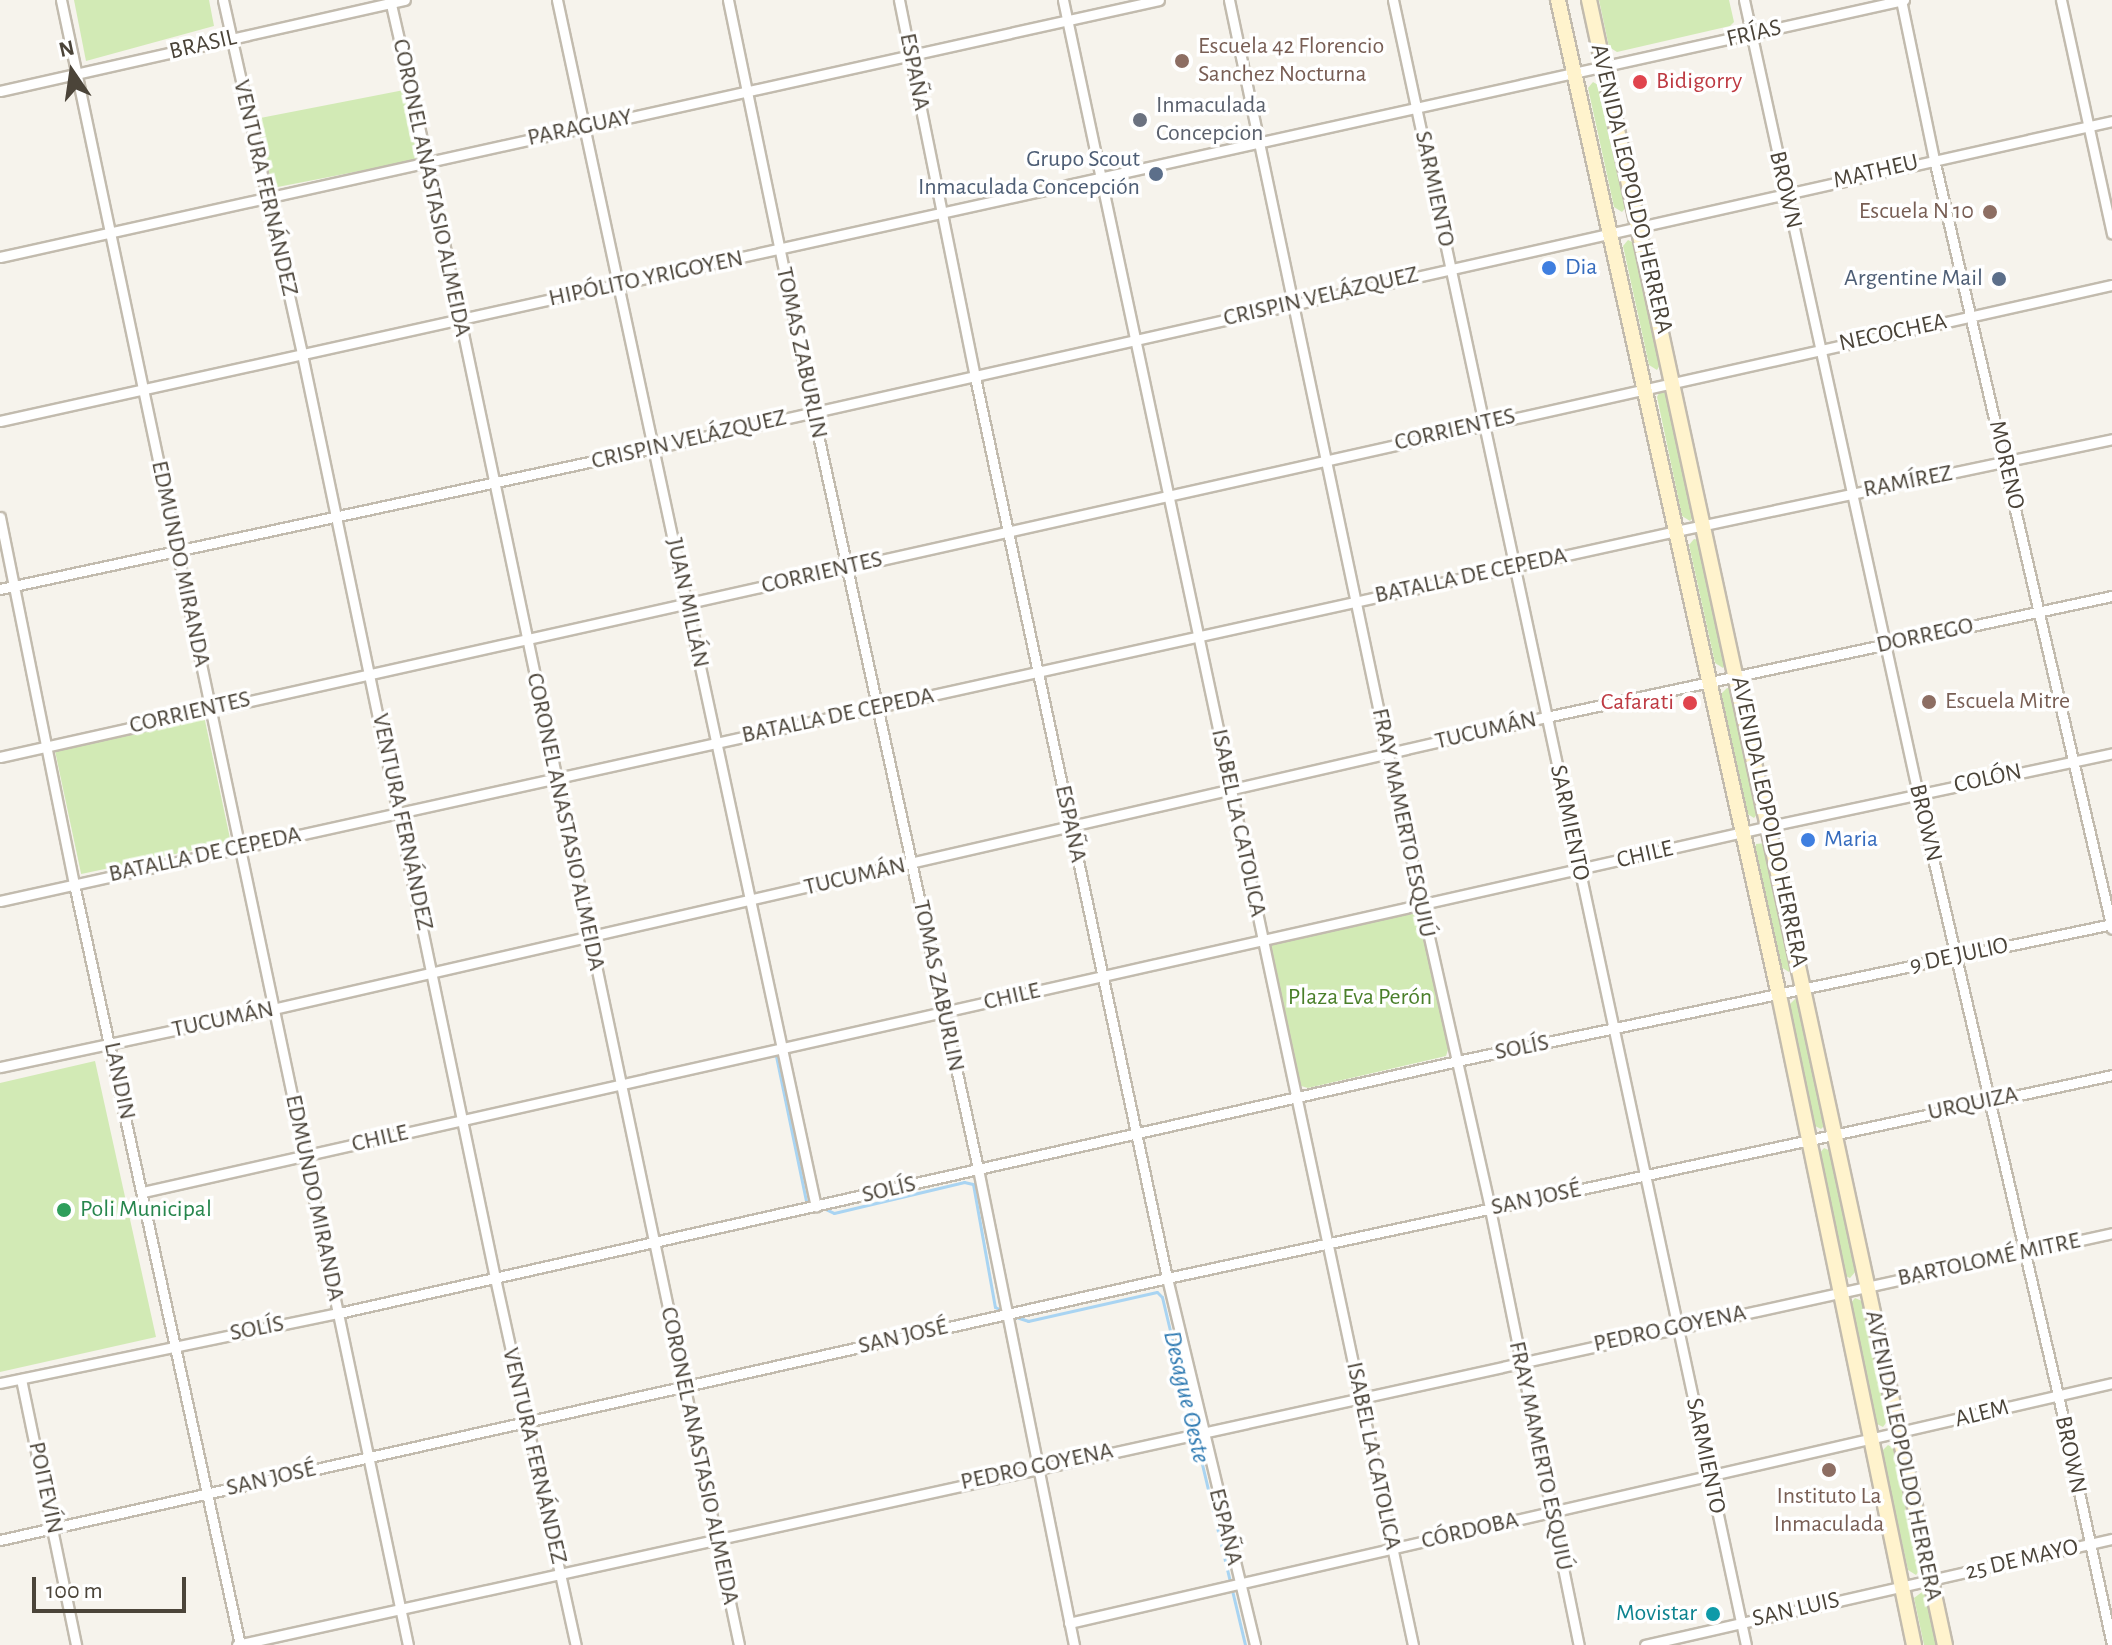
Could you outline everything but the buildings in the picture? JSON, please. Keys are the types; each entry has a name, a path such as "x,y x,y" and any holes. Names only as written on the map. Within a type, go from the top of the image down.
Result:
{"street":[{"name":"EDMUNDO MIRANDA","path":"61,0 408,1645"},
{"name":"VENTURA FERNÁNDEZ","path":"223,0 269,197 434,971 525,1420 576,1645"},
{"name":"BRASIL","path":"0,91 405,0"},
{"name":"JUAN MILLÁN","path":"557,0 816,1207"},
{"name":"TOMAS ZABURLIN","path":"728,0 813,412 978,1169 1074,1645"},
{"name":"ESPAÑA","path":"899,0 975,377 1167,1278 1255,1645"},
{"name":"ISABEL LA CATOLICA","path":"1063,0 1413,1645"},
{"name":"PARAGUAY","path":"0,257 1159,0"},
{"name":"FRAY MAMERTO ESQUIÚ","path":"1229,0 1388,755 1490,1209 1579,1645"},
{"name":"SARMIENTO","path":"1393,0 1746,1645"},
{"name":"AVENIDA LEOPOLDO HERRERA","path":"1558,0 1779,995 1838,1292 1914,1645"},
{"name":"AVENIDA LEOPOLDO HERRERA","path":"1589,0 1806,989 1866,1287 1945,1645"},
{"name":"BROWN","path":"1744,0 1918,794 2058,1395 2112,1645"},
{"name":"FRÍAS","path":"1573,74 1902,0"},
{"name":"MORENO","path":"1902,0 1934,159 2112,926"},
{"path":"2061,0 2112,233"},
{"name":"CORONEL ANASTASIO ALMEIDA","path":"390,2 427,162 739,1645"},
{"name":"HIPÓLITO YRIGOYEN","path":"0,421 1573,74"},
{"name":"MATHEU","path":"1640,225 2112,121"},
{"name":"CRISPIN VELÁZQUEZ","path":"0,589 178,553 975,377 1640,225"},
{"name":"NECOCHEA","path":"1644,387 2112,285"},
{"name":"CORRIENTES","path":"0,757 526,637 1168,497 1644,387"},
{"name":"RAMÍREZ","path":"1676,531 2112,439"},
{"name":"LANDIN","path":"0,517 74,884 239,1645"},
{"name":"BATALLA DE CEPEDA","path":"0,901 1676,531"},
{"name":"DORREGO","path":"1709,682 2112,596"},
{"name":"TUCUMÁN","path":"0,1067 589,938 1709,682"},
{"name":"COLÓN","path":"1770,826 2112,753"},
{"name":"CHILE","path":"143,1192 1770,826"},
{"name":"9 DE JULIO","path":"1779,995 2112,926"},
{"name":"SOLÍS","path":"0,1383 339,1313 1457,1061 1779,995"},
{"name":"URQUIZA","path":"1807,1141 2112,1075"},
{"name":"SAN JOSÉ","path":"0,1540 1167,1278 1328,1246 1807,1141"},
{"name":"BARTOLOMÉ MITRE","path":"1838,1292 2112,1233"},
{"name":"PEDRO GOYENA","path":"239,1645 560,1571 1838,1292"},
{"name":"POITEVÍN","path":"21,1379 76,1645"},
{"name":"ALEM","path":"1870,1441 2112,1383"},
{"name":"CÓRDOBA","path":"1069,1623 1870,1441"},
{"name":"25 DE MAYO","path":"1900,1587 2112,1539"},
{"name":"SAN LUIS","path":"1645,1645 1900,1587"}],"green space":[{"path":"74,0 209,0 214,26 86,61"},
{"path":"1599,0 1729,0 1734,22 1730,26 1617,52 1609,47"},
{"path":"1593,82 1600,86 1627,206 1622,212 1614,207 1588,88"},
{"path":"404,90 418,160 271,188 258,118"},
{"path":"1628,240 1636,244 1662,362 1657,370 1649,365 1623,246"},
{"path":"1659,393 1667,393 1695,515 1690,521 1682,516 1657,397"},
{"path":"1694,539 1699,540 1728,662 1723,668 1715,663 1689,545"},
{"path":"1727,688 1732,689 1759,812 1754,818 1746,813 1721,694"},
{"path":"204,716 231,842 81,874 54,748"},
{"path":"1765,843 1794,966 1789,972 1781,967 1755,848 1756,844"},
{"name":"Plaza Eva Perón","path":"1414,911 1419,915 1449,1047 1446,1056 1308,1088 1301,1086 1271,945 1274,941"},
{"path":"1795,999 1800,1001 1826,1124 1821,1129 1813,1125 1789,1005"},
{"name":"Poli Municipal","path":"95,1061 156,1337 0,1372 0,1083"},
{"path":"1824,1148 1831,1151 1856,1271 1850,1278 1843,1275 1819,1154"},
{"path":"1855,1298 1862,1301 1888,1420 1883,1427 1875,1423 1850,1304"},
{"path":"1888,1445 1895,1449 1921,1568 1916,1575 1908,1570 1882,1451"},
{"path":"1922,1592 1927,1596 1938,1645 1924,1645 1914,1598"}],"waterway":[{"name":"Desague Oeste","path":"776,1056 806,1201 810,1203"},
{"name":"Desague Oeste","path":"821,1207 834,1213 964,1182 973,1184 995,1307 1001,1310"},
{"name":"Desague Oeste","path":"1016,1317 1028,1321 1157,1292 1162,1297 1194,1431"},
{"name":"Desague Oeste","path":"1196,1439 1245,1645"}],"place":[{"name":"Escuela 42 Florencio Sanchez Nocturna","path":"1182,61"},
{"name":"Bidigorry","path":"1640,82"},
{"name":"Inmaculada Concepcion","path":"1140,120"},
{"name":"Grupo Scout Inmaculada Concepción","path":"1156,174"},
{"name":"Escuela N 10","path":"1990,212"},
{"name":"Dia","path":"1549,268"},
{"name":"Argentine Mail","path":"1999,279"},
{"name":"Escuela Mitre","path":"1929,702"},
{"name":"Cafarati","path":"1690,703"},
{"name":"Maria","path":"1808,840"},
{"name":"Poli Municipal","path":"64,1210"},
{"name":"Instituto La Inmaculada","path":"1829,1470"},
{"name":"Movistar","path":"1713,1614"}]}
